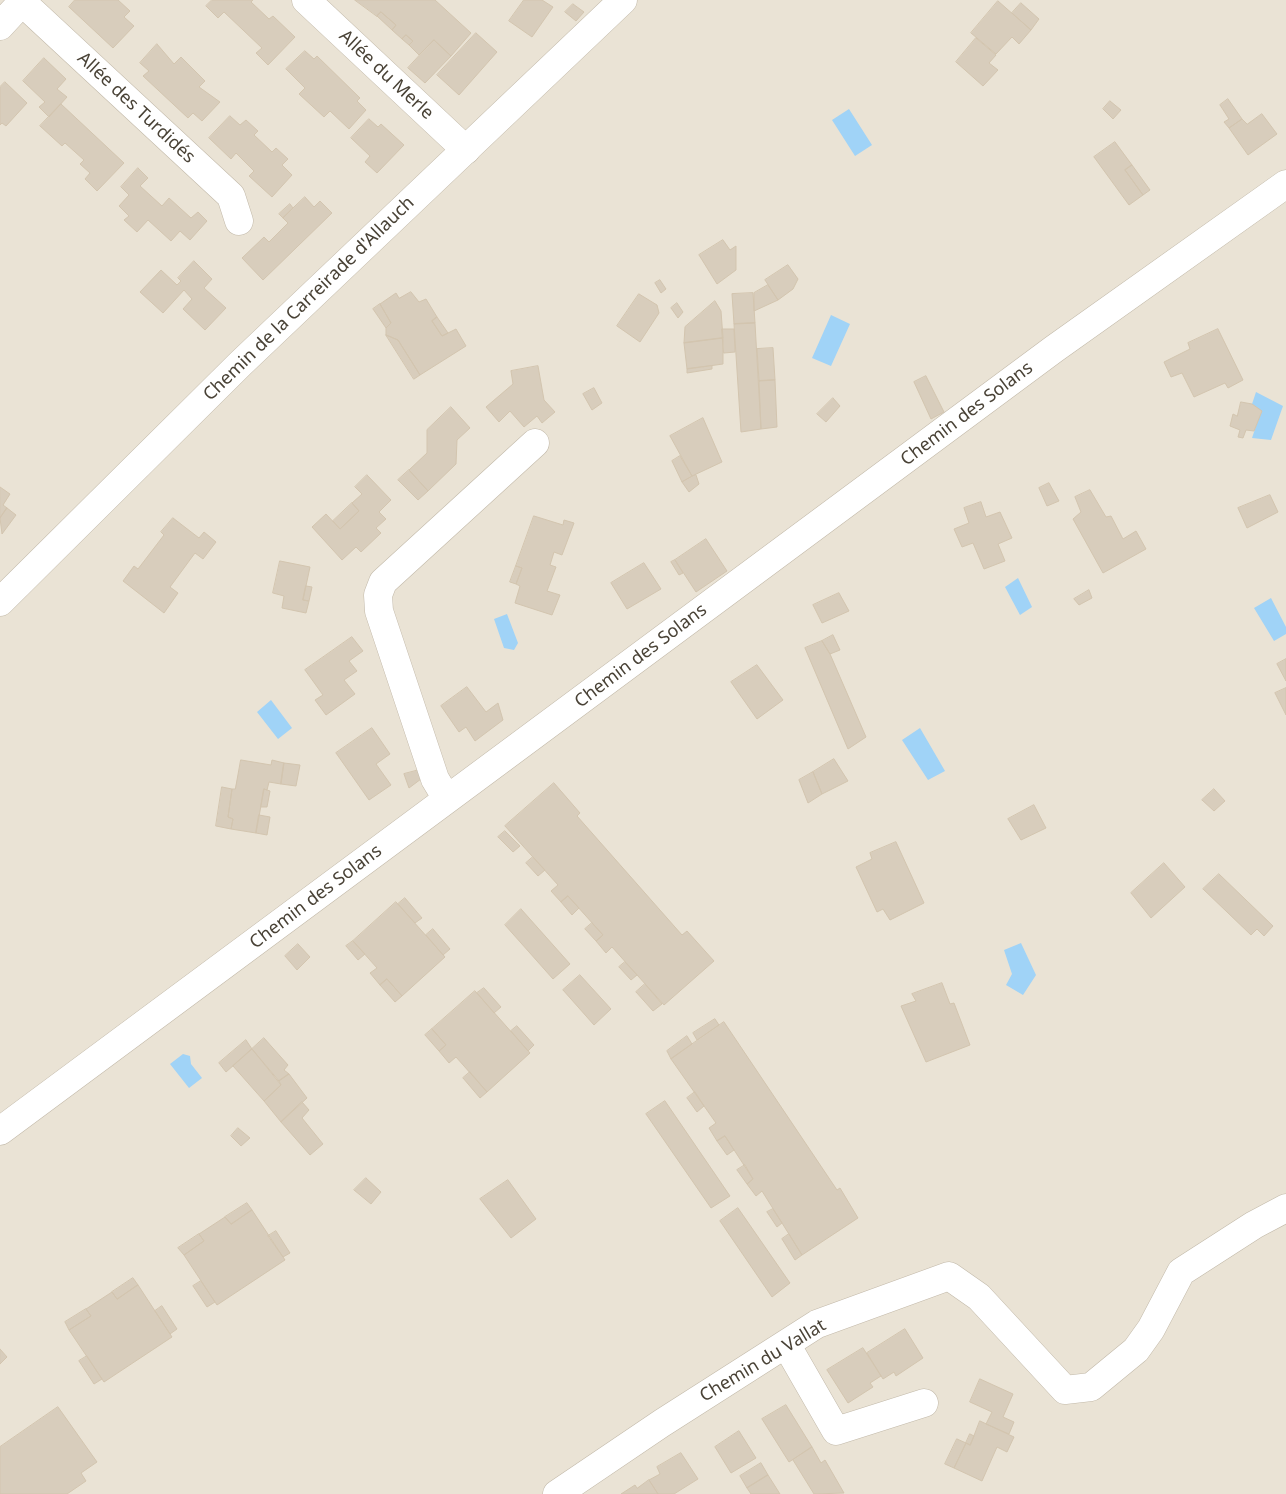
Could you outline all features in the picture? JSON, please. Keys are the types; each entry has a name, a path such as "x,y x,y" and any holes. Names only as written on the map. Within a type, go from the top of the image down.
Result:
{"street":[{"name":"Allée du Merle","path":"306,0 466,150"},
{"name":"Chemin de la Carreirade d'Allauch","path":"0,602 240,364 623,0"},
{"path":"0,26 23,1"},
{"name":"Allée des Turdidés","path":"23,1 231,196 239,221"},
{"name":"Chemin des Solans","path":"0,1131 1054,349 1286,184"},
{"path":"447,799 435,779 379,611 378,595 383,582 534,443"},
{"name":"Chemin du Vallat","path":"558,1494 662,1423 817,1324 948,1276 979,1297 1065,1390 1090,1387 1136,1350 1151,1328 1181,1272 1254,1225 1286,1208"},
{"path":"786,1344 836,1431 924,1403"}],"shaded area":[{"path":"0,0 1286,0 1286,1494 0,1494"}],"water":[{"path":"849,109 872,145 855,156 832,120"},
{"path":"831,315 850,324 831,366 812,358"},
{"path":"1256,392 1283,406 1271,440 1252,438 1261,411 1252,404"},
{"path":"1018,578 1032,607 1020,615 1005,587"},
{"path":"1271,598 1286,627 1286,634 1274,641 1254,608"},
{"path":"507,614 518,643 514,650 504,648 494,619"},
{"path":"271,700 292,728 278,739 257,712"},
{"path":"920,728 945,771 928,780 902,740"},
{"path":"1021,943 1036,975 1023,995 1006,985 1012,974 1004,950"},
{"path":"183,1054 190,1056 191,1064 202,1078 189,1088 170,1064"}],"building":[{"path":"75,0 118,0 130,11 124,17 134,26 113,48 69,7"},
{"path":"212,0 253,0 251,2 269,19 273,16 295,37 268,65 256,53 262,48 224,12 218,18 206,6"},
{"path":"355,0 435,0 471,33 451,56 434,40 419,55 409,45 413,41 406,35 402,39 392,30 396,25 381,12 377,16"},
{"path":"524,0 542,0 553,7 532,37 509,21"},
{"path":"998,1 1031,30 1019,44 1012,37 996,54 971,33"},
{"path":"1021,3 1039,19 1031,30 1012,13"},
{"path":"573,4 584,12 576,21 565,12"},
{"path":"381,12 396,25 392,30 377,16"},
{"path":"476,33 497,52 459,95 437,75"},
{"path":"406,35 413,41 409,45 402,39"},
{"path":"976,38 996,55 989,63 998,70 983,86 956,62"},
{"path":"434,40 451,56 425,83 408,68"},
{"path":"157,44 174,64 181,57 205,81 199,87 220,102 202,121 193,113 188,118 143,76 149,71 140,63"},
{"path":"305,51 314,59 317,56 360,98 357,101 366,110 349,129 330,111 324,117 299,94 305,88 286,69"},
{"path":"44,58 66,79 57,89 67,97 49,117 39,107 45,102 23,81"},
{"path":"5,82 27,103 6,126 2,123 0,125 0,87"},
{"path":"1228,99 1242,119 1229,128 1224,122 1229,119 1220,105"},
{"path":"1110,101 1121,110 1113,119 1103,109"},
{"path":"61,104 124,163 97,191 85,179 90,173 80,164 84,160 65,143 62,146 40,126"},
{"path":"1262,114 1277,134 1248,155 1229,128 1242,119 1247,124"},
{"path":"230,116 240,125 246,120 258,131 254,135 272,152 276,148 288,159 282,165 292,175 272,197 249,176 254,171 236,153 231,159 209,138"},
{"path":"369,119 378,127 381,124 404,145 377,173 365,162 370,156 351,138"},
{"path":"1115,142 1132,165 1125,170 1143,195 1129,205 1094,157"},
{"path":"1132,165 1150,190 1143,195 1125,170"},
{"path":"138,168 148,178 140,186 162,206 169,198 191,218 198,212 207,221 190,240 180,231 171,241 148,220 137,232 124,220 129,216 119,206 129,195 121,187"},
{"path":"305,197 314,207 320,201 332,213 263,280 242,258 264,237 269,242 288,223 283,218"},
{"path":"290,204 293,208 283,218 279,214"},
{"path":"723,240 730,250 736,246 736,270 717,284 699,255"},
{"path":"194,261 212,279 204,288 226,308 205,330 183,309 192,299 184,290 163,313 140,292 161,270 177,285 181,281 178,278"},
{"path":"788,265 798,279 793,289 778,300 765,280"},
{"path":"660,280 666,289 661,293 655,283"},
{"path":"768,285 778,300 754,311 754,293"},
{"path":"411,292 419,302 426,299 437,317 432,321 442,336 456,329 466,346 420,375 398,340 386,335 386,328 391,323 380,304 396,293 399,298"},
{"path":"753,293 755,323 734,324 732,294"},
{"path":"639,294 657,305 659,313 640,342 617,326"},
{"path":"715,301 721,311 723,338 684,343 685,327"},
{"path":"677,303 683,312 678,318 671,308"},
{"path":"380,304 391,323 386,328 373,309"},
{"path":"437,317 448,333 442,336 432,321"},
{"path":"755,323 761,429 741,432 734,324"},
{"path":"722,329 734,329 735,352 724,353"},
{"path":"1218,329 1243,380 1228,388 1225,383 1194,397 1182,373 1171,377 1164,362 1190,349 1188,343"},
{"path":"386,335 398,340 420,375 414,379"},
{"path":"723,338 723,364 687,369 684,343"},
{"path":"773,348 775,380 759,381 757,349"},
{"path":"538,366 544,400 555,412 542,423 537,416 524,427 510,411 499,422 486,407 513,384 511,371"},
{"path":"712,366 712,369 687,373 687,369"},
{"path":"926,376 944,412 931,419 914,382"},
{"path":"775,380 777,427 761,429 759,381"},
{"path":"594,388 602,403 592,410 583,394"},
{"path":"833,398 840,406 826,422 817,414"},
{"path":"1241,402 1252,404 1262,411 1254,431 1246,430 1243,438 1238,437 1240,430 1230,426 1233,414 1237,416"},
{"path":"451,407 470,428 457,440 456,464 428,491 409,470 427,453 427,430"},
{"path":"703,418 722,462 692,476 670,436"},
{"path":"680,456 692,476 682,482 672,461"},
{"path":"409,470 428,491 418,500 398,480"},
{"path":"367,475 391,500 379,512 386,519 376,528 381,533 361,552 356,547 342,560 312,527 326,514 340,529 359,511 352,503 362,494 355,487"},
{"path":"696,475 699,484 689,492 682,482"},
{"path":"1049,483 1059,501 1047,506 1039,488"},
{"path":"0,487 10,494 3,505 7,508 0,518"},
{"path":"1090,490 1106,517 1111,516 1123,539 1136,531 1146,549 1103,573 1073,519 1081,512 1075,497"},
{"path":"1270,495 1278,512 1247,528 1238,508"},
{"path":"981,502 986,517 1000,512 1012,538 998,544 1005,561 984,569 973,543 962,547 954,529 969,523 964,508"},
{"path":"352,503 359,511 340,529 333,521"},
{"path":"7,508 16,515 2,534 0,518"},
{"path":"534,516 563,525 564,520 574,523 562,555 554,552 550,565 556,567 547,591 560,595 552,615 515,603 520,586 516,584 522,568 516,566"},
{"path":"173,518 199,538 204,532 216,542 203,559 195,553 170,587 178,593 164,613 123,581 134,566 138,569 164,535 161,532"},
{"path":"706,539 727,571 696,592 675,560"},
{"path":"675,560 683,573 679,575 671,562"},
{"path":"280,561 310,567 303,600 309,601 306,613 282,608 284,596 273,593"},
{"path":"644,563 661,589 627,609 611,583"},
{"path":"516,566 522,568 516,584 510,582"},
{"path":"306,586 312,587 309,601 303,600"},
{"path":"1089,590 1092,598 1079,605 1074,599"},
{"path":"839,593 849,611 822,623 813,605"},
{"path":"833,635 840,650 830,654 822,641"},
{"path":"352,637 363,651 349,661 357,671 344,680 355,694 326,715 315,700 323,695 305,670"},
{"path":"822,641 830,654 866,737 848,749 805,648"},
{"path":"1286,659 1286,681 1277,664"},
{"path":"757,665 783,700 757,719 731,682"},
{"path":"467,687 486,712 498,703 503,720 475,741 466,727 459,732 441,706"},
{"path":"1286,688 1286,715 1275,693"},
{"path":"372,728 390,754 376,764 391,785 369,800 336,753"},
{"path":"834,759 848,781 822,794 813,772"},
{"path":"241,760 271,765 272,760 284,763 281,784 269,782 267,790 264,789 256,833 231,829 233,819 228,817 232,789 235,789"},
{"path":"284,763 300,765 296,786 281,784"},
{"path":"423,769 425,776 409,788 404,774"},
{"path":"813,772 822,794 808,803 799,780"},
{"path":"554,783 580,813 577,816 682,935 687,931 714,961 664,1005 612,947 606,953 596,941 603,935 568,896 561,902 551,891 558,885 505,826"},
{"path":"222,787 232,789 228,817 233,819 231,829 216,826"},
{"path":"264,789 270,791 267,807 261,807"},
{"path":"1214,789 1225,801 1214,811 1202,800"},
{"path":"1034,805 1046,828 1021,840 1008,819"},
{"path":"259,815 270,817 267,835 256,833"},
{"path":"505,831 520,846 513,852 498,837"},
{"path":"896,842 924,903 890,920 883,909 877,912 856,867 872,859 870,853"},
{"path":"533,857 545,870 538,876 526,863"},
{"path":"1164,863 1185,887 1151,918 1131,893"},
{"path":"1219,874 1273,926 1264,936 1257,929 1251,935 1203,889"},
{"path":"568,896 579,908 572,915 561,902"},
{"path":"405,898 422,918 415,923 398,904"},
{"path":"396,902 445,957 402,996 387,979 380,985 370,973 377,968 353,941"},
{"path":"521,909 570,964 553,979 505,925"},
{"path":"592,923 603,935 596,941 585,929"},
{"path":"433,929 450,949 443,955 426,935"},
{"path":"353,941 365,954 358,960 346,946"},
{"path":"298,944 310,957 297,970 285,956"},
{"path":"625,962 637,975 631,980 619,967"},
{"path":"580,975 611,1009 594,1025 563,990"},
{"path":"387,979 402,996 395,1002 380,985"},
{"path":"942,983 950,1004 954,1003 970,1045 926,1062 901,1006 916,1001 912,994"},
{"path":"645,984 662,1004 653,1011 636,992"},
{"path":"484,988 501,1007 494,1013 477,993"},
{"path":"475,991 530,1053 487,1092 456,1057 449,1063 439,1051 446,1045 432,1029"},
{"path":"715,1019 719,1025 697,1040 693,1033"},
{"path":"724,1022 837,1190 840,1188 858,1218 802,1255 762,1191 756,1196 747,1184 753,1179 725,1136 717,1141 709,1128 716,1123 671,1059"},
{"path":"517,1026 534,1045 528,1051 511,1031"},
{"path":"432,1029 446,1045 439,1051 425,1035"},
{"path":"687,1036 692,1044 671,1059 667,1051"},
{"path":"264,1038 288,1065 284,1070 289,1074 279,1081 252,1049"},
{"path":"246,1040 252,1049 226,1072 219,1063"},
{"path":"252,1049 281,1085 264,1101 233,1066"},
{"path":"470,1072 487,1092 480,1098 463,1078"},
{"path":"289,1074 307,1098 281,1122 264,1101 281,1085 279,1081"},
{"path":"695,1092 704,1106 697,1112 687,1098"},
{"path":"665,1101 730,1196 711,1208 646,1114"},
{"path":"302,1102 309,1110 302,1118 323,1144 310,1155 281,1122"},
{"path":"238,1128 250,1138 241,1146 231,1136"},
{"path":"725,1136 734,1150 727,1155 717,1141"},
{"path":"745,1165 753,1179 747,1184 737,1170"},
{"path":"366,1178 381,1192 371,1204 354,1190"},
{"path":"508,1180 536,1219 511,1238 480,1199"},
{"path":"247,1203 252,1210 231,1224 225,1217"},
{"path":"738,1208 790,1283 772,1297 720,1221"},
{"path":"773,1209 782,1223 777,1227 767,1212"},
{"path":"252,1210 285,1260 217,1305 184,1255 204,1241 199,1234 225,1217 231,1224"},
{"path":"276,1231 290,1253 283,1257 268,1236"},
{"path":"199,1234 204,1241 184,1255 178,1248"},
{"path":"789,1234 802,1255 795,1260 782,1239"},
{"path":"133,1278 138,1285 117,1299 112,1292"},
{"path":"201,1281 215,1302 207,1307 193,1286"},
{"path":"138,1285 172,1337 104,1382 69,1330 91,1316 86,1309 112,1292 117,1299"},
{"path":"162,1306 177,1329 170,1334 155,1311"},
{"path":"86,1309 91,1316 69,1330 65,1322"},
{"path":"905,1329 923,1358 896,1376 894,1372 883,1379 867,1353"},
{"path":"863,1348 881,1376 870,1383 873,1387 848,1403 827,1370"},
{"path":"0,1349 7,1357 0,1364"},
{"path":"87,1356 102,1379 94,1384 79,1361"},
{"path":"980,1379 1013,1394 1003,1417 1014,1422 1009,1434 986,1424 992,1412 970,1402"},
{"path":"786,1405 812,1447 789,1462 762,1419"},
{"path":"58,1407 97,1462 81,1473 86,1481 67,1494 0,1494 0,1447"},
{"path":"980,1421 1014,1437 1007,1452 997,1447 982,1481 954,1468 966,1443 970,1445"},
{"path":"739,1431 756,1458 731,1473 715,1447"},
{"path":"970,1434 974,1436 970,1445 966,1443"},
{"path":"957,1439 966,1443 954,1468 945,1464"},
{"path":"812,1447 821,1463 825,1460 844,1493 814,1494 793,1460"},
{"path":"681,1453 698,1479 674,1494 658,1494 649,1480 660,1474 657,1467"},
{"path":"761,1463 768,1475 747,1488 740,1476"},
{"path":"768,1475 780,1494 751,1494 747,1488"},
{"path":"649,1480 658,1494 621,1494 635,1485 637,1488"}]}
